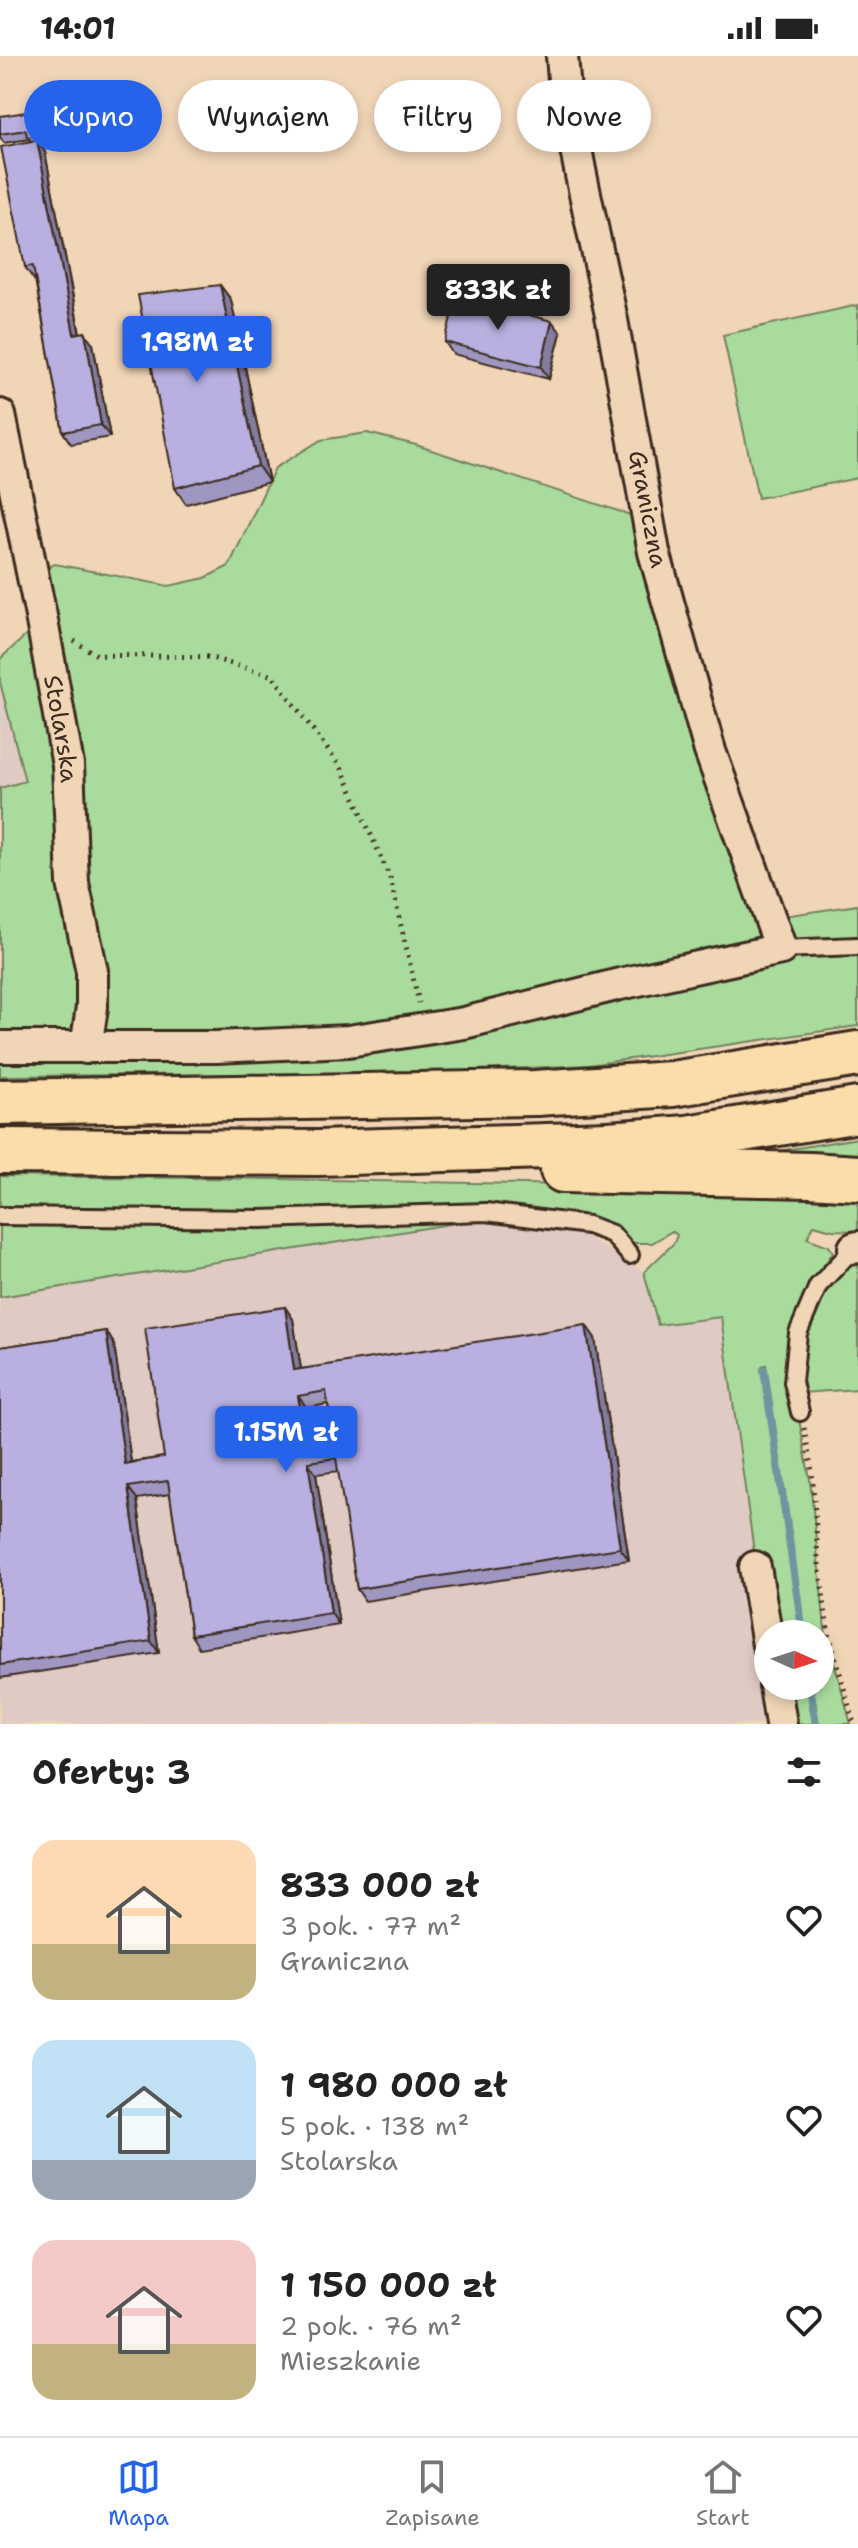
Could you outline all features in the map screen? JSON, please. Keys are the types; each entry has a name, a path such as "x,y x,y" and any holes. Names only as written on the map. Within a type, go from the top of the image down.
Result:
{"highway":[{"path":"0,1102 536,1093 672,1084 858,1054"},
{"path":"0,1151 318,1153 609,1144 687,1138 858,1110"},
{"path":"318,1153 409,1167 858,1178"}],"street":[{"name":"Graniczna","path":"562,56 565,92 612,320 654,552 710,751 781,949"},
{"name":"Stolarska","path":"0,415 68,765 73,883 92,971 92,1007 86,1048"},
{"path":"0,1047 216,1047 348,1041 464,1023 620,984 781,949"},
{"path":"755,1567 764,1620"},
{"path":"777,1700 781,1724"}],"lane":[{"path":"781,949 858,946"},
{"path":"0,1216 260,1219 486,1212 588,1225 612,1234 630,1255"},
{"path":"800,1412 793,1382 798,1333 818,1286 856,1248"}],"path":[{"path":"42,621 97,655 208,657 273,676 342,769 390,878 425,1027"},
{"path":"800,1412 812,1471 818,1557 828,1630 854,1724"}],"shaded area":[{"path":"0,682 25,781 0,788"},
{"path":"481,1219 584,1235 644,1272 659,1325 721,1316 764,1620 754,1620 754,1700 773,1700 781,1724 0,1724 0,1297"}],"green space":[{"path":"858,305 858,478 758,498 723,335"},
{"path":"367,433 416,445 649,521 770,918 858,905 858,1026 589,1065 416,1073 0,1076 0,788 25,781 0,682 0,659 42,621 32,574 55,564 169,586 205,578 229,566 275,468 321,440"},
{"path":"858,1138 858,1157 760,1154"},
{"path":"0,1176 858,1191 858,1231 832,1230 814,1225 807,1238 829,1246 833,1252 802,1299 795,1333 798,1414 810,1480 824,1620 803,1620 766,1365 762,1366 798,1620 774,1620 755,1559 721,1317 658,1325 644,1272 674,1243 677,1235 672,1231 652,1243 633,1243 608,1226 575,1214 464,1206 258,1214 0,1209"},
{"path":"481,1219 0,1297 0,1222"},
{"path":"858,1260 858,1389 801,1393 802,1357 811,1318 830,1283"},
{"path":"834,1662 851,1724 818,1724 815,1700 834,1700"},
{"path":"792,1700 809,1700 813,1724 796,1724"}],"building":[{"path":"24,112 24,130 0,134 0,116"},
{"path":"24,143 24,152 39,152 74,334 85,332 101,425 63,432 33,266 25,267 1,147"},
{"path":"220,285 258,466 175,488 138,295"},
{"path":"456,296 552,321 541,367 445,342"},
{"path":"285,1307 294,1370 586,1325 620,1548 357,1589 336,1458 308,1462 331,1613 191,1635 168,1481 128,1487 151,1641 0,1665 0,1347 106,1331 125,1464 164,1457 145,1328","holes":["326,1391 333,1434 305,1439 298,1396"]}],"waterway":[{"path":"764,1370 801,1620"},
{"path":"812,1700 816,1724"}]}
